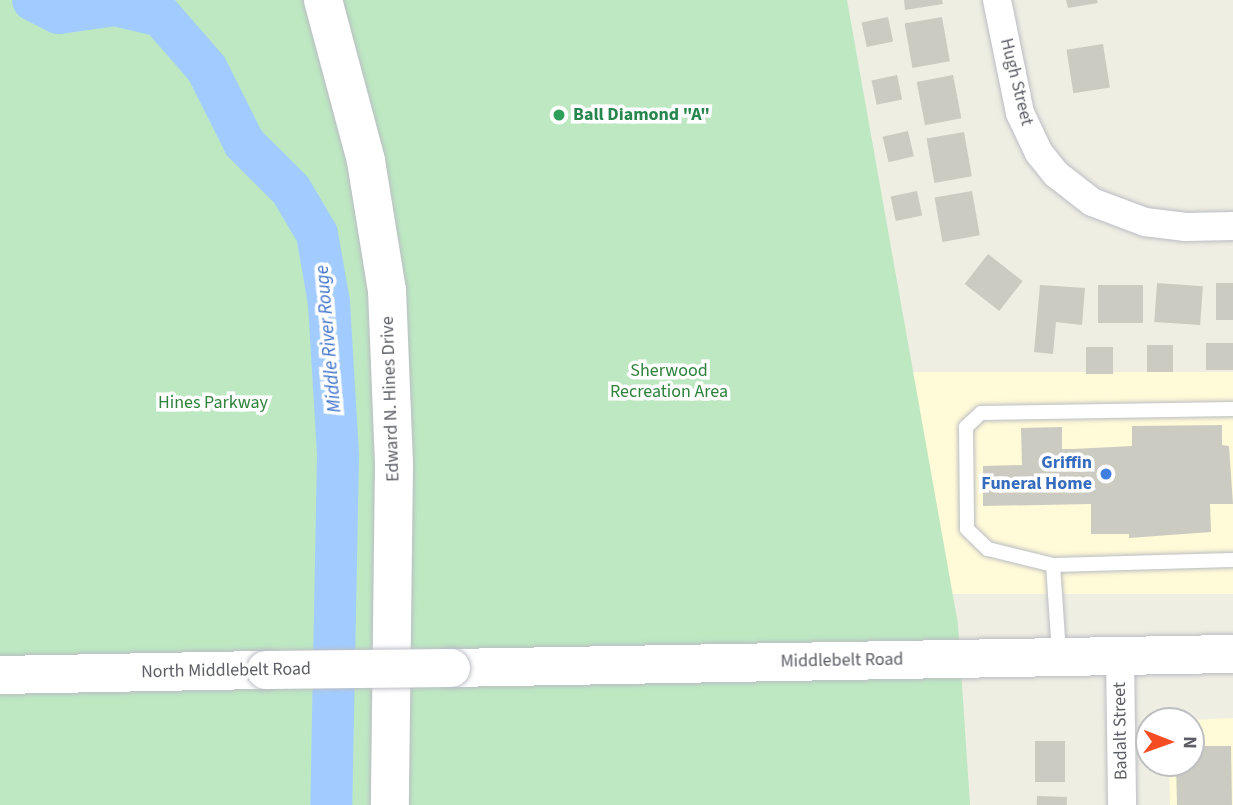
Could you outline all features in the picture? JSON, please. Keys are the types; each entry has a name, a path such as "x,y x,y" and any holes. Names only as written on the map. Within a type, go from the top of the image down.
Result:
{"main road":[{"name":"Edward N. Hines Drive","path":"323,0 366,161 387,290 394,464 390,805"},
{"name":"Middlebelt Road","path":"451,668 1233,654"},
{"name":"North Middlebelt Road","path":"0,675 451,668"}],"street":[{"name":"Hugh Street","path":"998,0 1020,113 1039,153 1056,174 1092,202 1145,222 1186,228 1233,226"},
{"name":"Badalt Street","path":"1121,656 1122,805"}],"lane":[{"path":"1233,408 981,413 966,427 967,529 988,549 1053,565 1233,560"},
{"path":"1053,565 1059,657"}],"shaded area":[{"path":"913,372 1233,372 1233,594 913,594"},
{"path":"1233,718 1233,805 1170,805 1169,777 1205,777 1205,719"}],"green space":[{"path":"0,0 847,0 958,624 970,805 0,805"}],"building":[{"path":"904,0 942,0 943,4 905,10"},
{"path":"1066,0 1097,0 1098,3 1068,8"},
{"path":"888,17 893,41 867,47 862,23"},
{"path":"942,17 950,61 912,68 905,24"},
{"path":"1103,44 1110,87 1073,93 1066,50"},
{"path":"897,75 902,99 877,105 872,80"},
{"path":"953,75 961,118 925,125 917,82"},
{"path":"908,131 914,156 889,162 883,137"},
{"path":"964,132 972,176 934,183 927,139"},
{"path":"917,191 922,215 896,221 891,197"},
{"path":"972,191 980,235 942,242 935,198"},
{"path":"988,254 1023,281 999,311 965,284"},
{"path":"1157,283 1203,286 1200,325 1154,322"},
{"path":"1216,283 1233,283 1233,320 1216,320"},
{"path":"1040,285 1085,288 1082,325 1056,322 1053,354 1034,352"},
{"path":"1098,285 1143,285 1143,323 1098,323"},
{"path":"1206,343 1233,343 1233,370 1206,370"},
{"path":"1147,345 1173,345 1173,372 1147,372"},
{"path":"1086,347 1113,347 1113,374 1086,374"},
{"name":"Griffin Funeral Home","path":"1222,425 1222,445 1229,446 1233,504 1210,504 1211,532 1129,538 1129,534 1091,534 1091,504 983,506 983,466 1022,465 1021,428 1062,427 1062,449 1073,449 1132,446 1132,426"},
{"path":"1035,741 1065,741 1065,782 1035,782"},
{"path":"1205,746 1231,746 1232,805 1177,805 1176,777 1205,777"},
{"path":"1037,796 1067,797 1067,805 1037,805"}],"waterway":[{"name":"Middle River Rouge","path":"33,0 59,13 115,5 161,16 207,69 244,143 291,190 317,234 329,303 338,456 331,805"}],"place":[{"name":"Ball Diamond \"A\"","path":"559,115"},
{"name":"Griffin Funeral Home","path":"1106,474"}],"park label":[{"name":"Sherwood Recreation Area","path":"669,382"},
{"name":"Hines Parkway","path":"213,403"}]}
